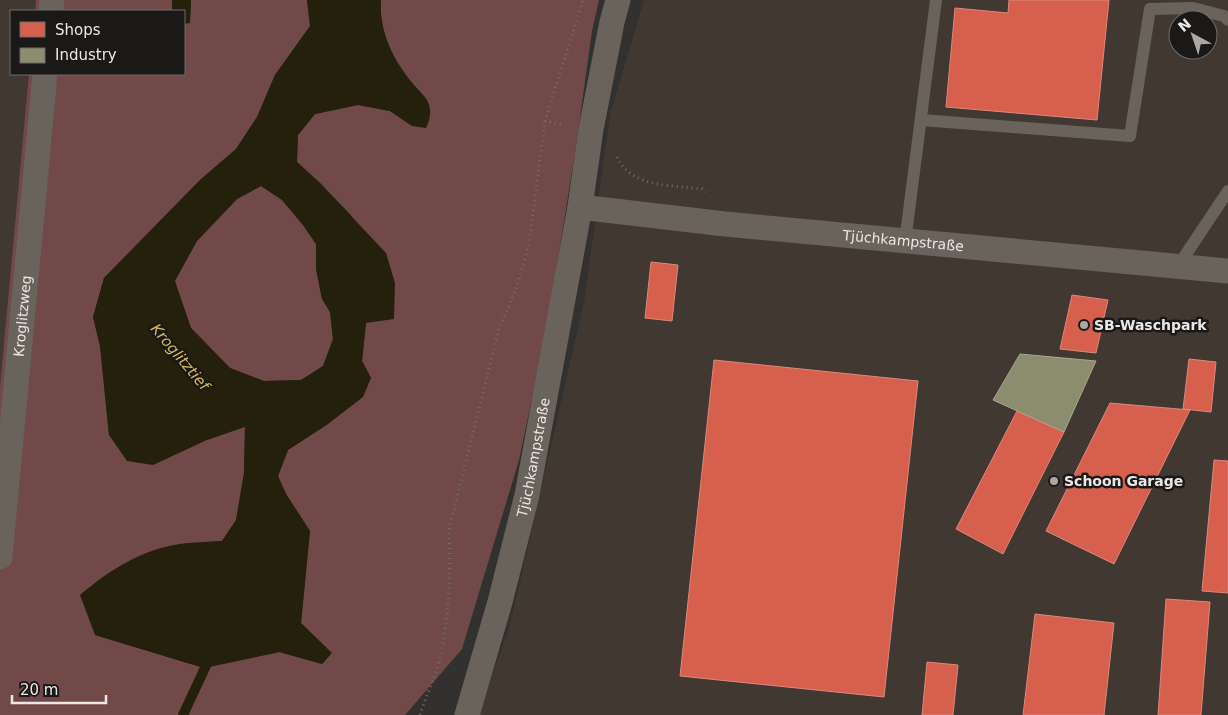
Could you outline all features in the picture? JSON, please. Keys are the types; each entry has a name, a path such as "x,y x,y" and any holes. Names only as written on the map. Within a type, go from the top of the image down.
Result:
{"street":[{"name":"Tjüchkampstraße","path":"470,711 527,496 580,207 590,129 618,0"},
{"name":"Kroglitzweg","path":"0,557 45,75"},
{"name":"Tjüchkampstraße","path":"580,207 905,242 1228,271"}],"lane":[{"path":"905,242 936,0"},
{"path":"921,120 1130,136 1150,9 1193,8 1224,16 1228,20"},
{"path":"1178,266 1228,192"}],"path":[{"path":"420,715 437,667 444,634 451,563 449,530 500,329 517,286 529,244 545,121 583,0"},
{"path":"545,121 611,131 615,152 621,167 645,181 702,189 716,200 726,224"}],"shaded area":[{"path":"0,0 52,0 51,10 10,10 10,75 45,75 0,565"},
{"path":"36,0 172,0 172,10 35,10"},
{"path":"191,0 307,0 310,26 275,75 257,117 236,149 200,180 104,278 93,317 100,346 109,435 207,440 245,426 244,473 236,520 222,541 179,544 95,635 204,668 280,652 322,664 331,653 301,623 310,531 286,494 278,476 288,450 328,424 371,378 362,361 366,323 351,215 297,162 298,135 315,114 358,105 390,111 412,126 427,101 401,67 388,42 383,29 381,0 599,0 592,31 575,153 546,332 519,460 462,649 405,715 0,715 0,387 29,75 185,75 185,24 190,22"},
{"path":"644,0 1228,0 1228,715 480,715 479,712 510,625 584,302 610,115"},
{"path":"261,186 282,200 316,244 316,269 322,299 330,312 333,339 323,366 301,380 264,381 230,368 191,328 174,281 197,241 237,199"}],"water":[{"path":"172,0 191,0 190,23 185,24 185,10 172,10"},
{"path":"307,0 381,0 382,21 387,41 396,60 408,78 426,99 430,109 429,122 426,128 412,126 390,111 358,105 315,114 298,135 297,162 320,183 386,253 395,283 394,319 366,323 362,361 371,378 363,397 328,424 288,450 278,476 286,494 310,531 301,623 332,653 322,664 279,652 204,668 95,635 80,595 114,569 152,551 180,544 222,541 236,520 244,473 245,427 207,440 153,465 127,461 109,435 100,346 93,317 104,278 200,180 236,149 257,117 275,75 310,26","holes":["261,186 282,200 316,244 316,269 322,299 330,312 333,339 323,366 301,380 264,381 230,368 191,328 175,281 197,241 237,199"]}],"building: Shops":[{"path":"1009,0 1109,0 1097,120 946,107 955,8 1008,13"},
{"path":"651,262 678,265 672,321 645,318"},
{"name":"SB-Waschpark","path":"1072,295 1108,300 1096,353 1060,349"},
{"path":"1189,359 1216,362 1211,412 1183,409"},
{"path":"714,360 918,381 884,697 680,676"},
{"path":"1110,403 1190,410 1114,564 1046,531"},
{"path":"1017,411 1064,432 1003,554 956,529"},
{"path":"1214,460 1228,461 1228,593 1202,591"},
{"path":"1166,599 1210,602 1201,715 1158,715"},
{"path":"1035,614 1114,623 1104,715 1023,715"},
{"path":"927,662 958,665 953,715 922,715"}],"building: Industry":[{"path":"1020,354 1096,361 1064,432 993,400"}],"waterway":[{"name":"Kroglitztief","path":"183,715 210,657"}],"place":[{"name":"SB-Waschpark","path":"1084,325"},
{"name":"Schoon Garage","path":"1054,481"}]}
